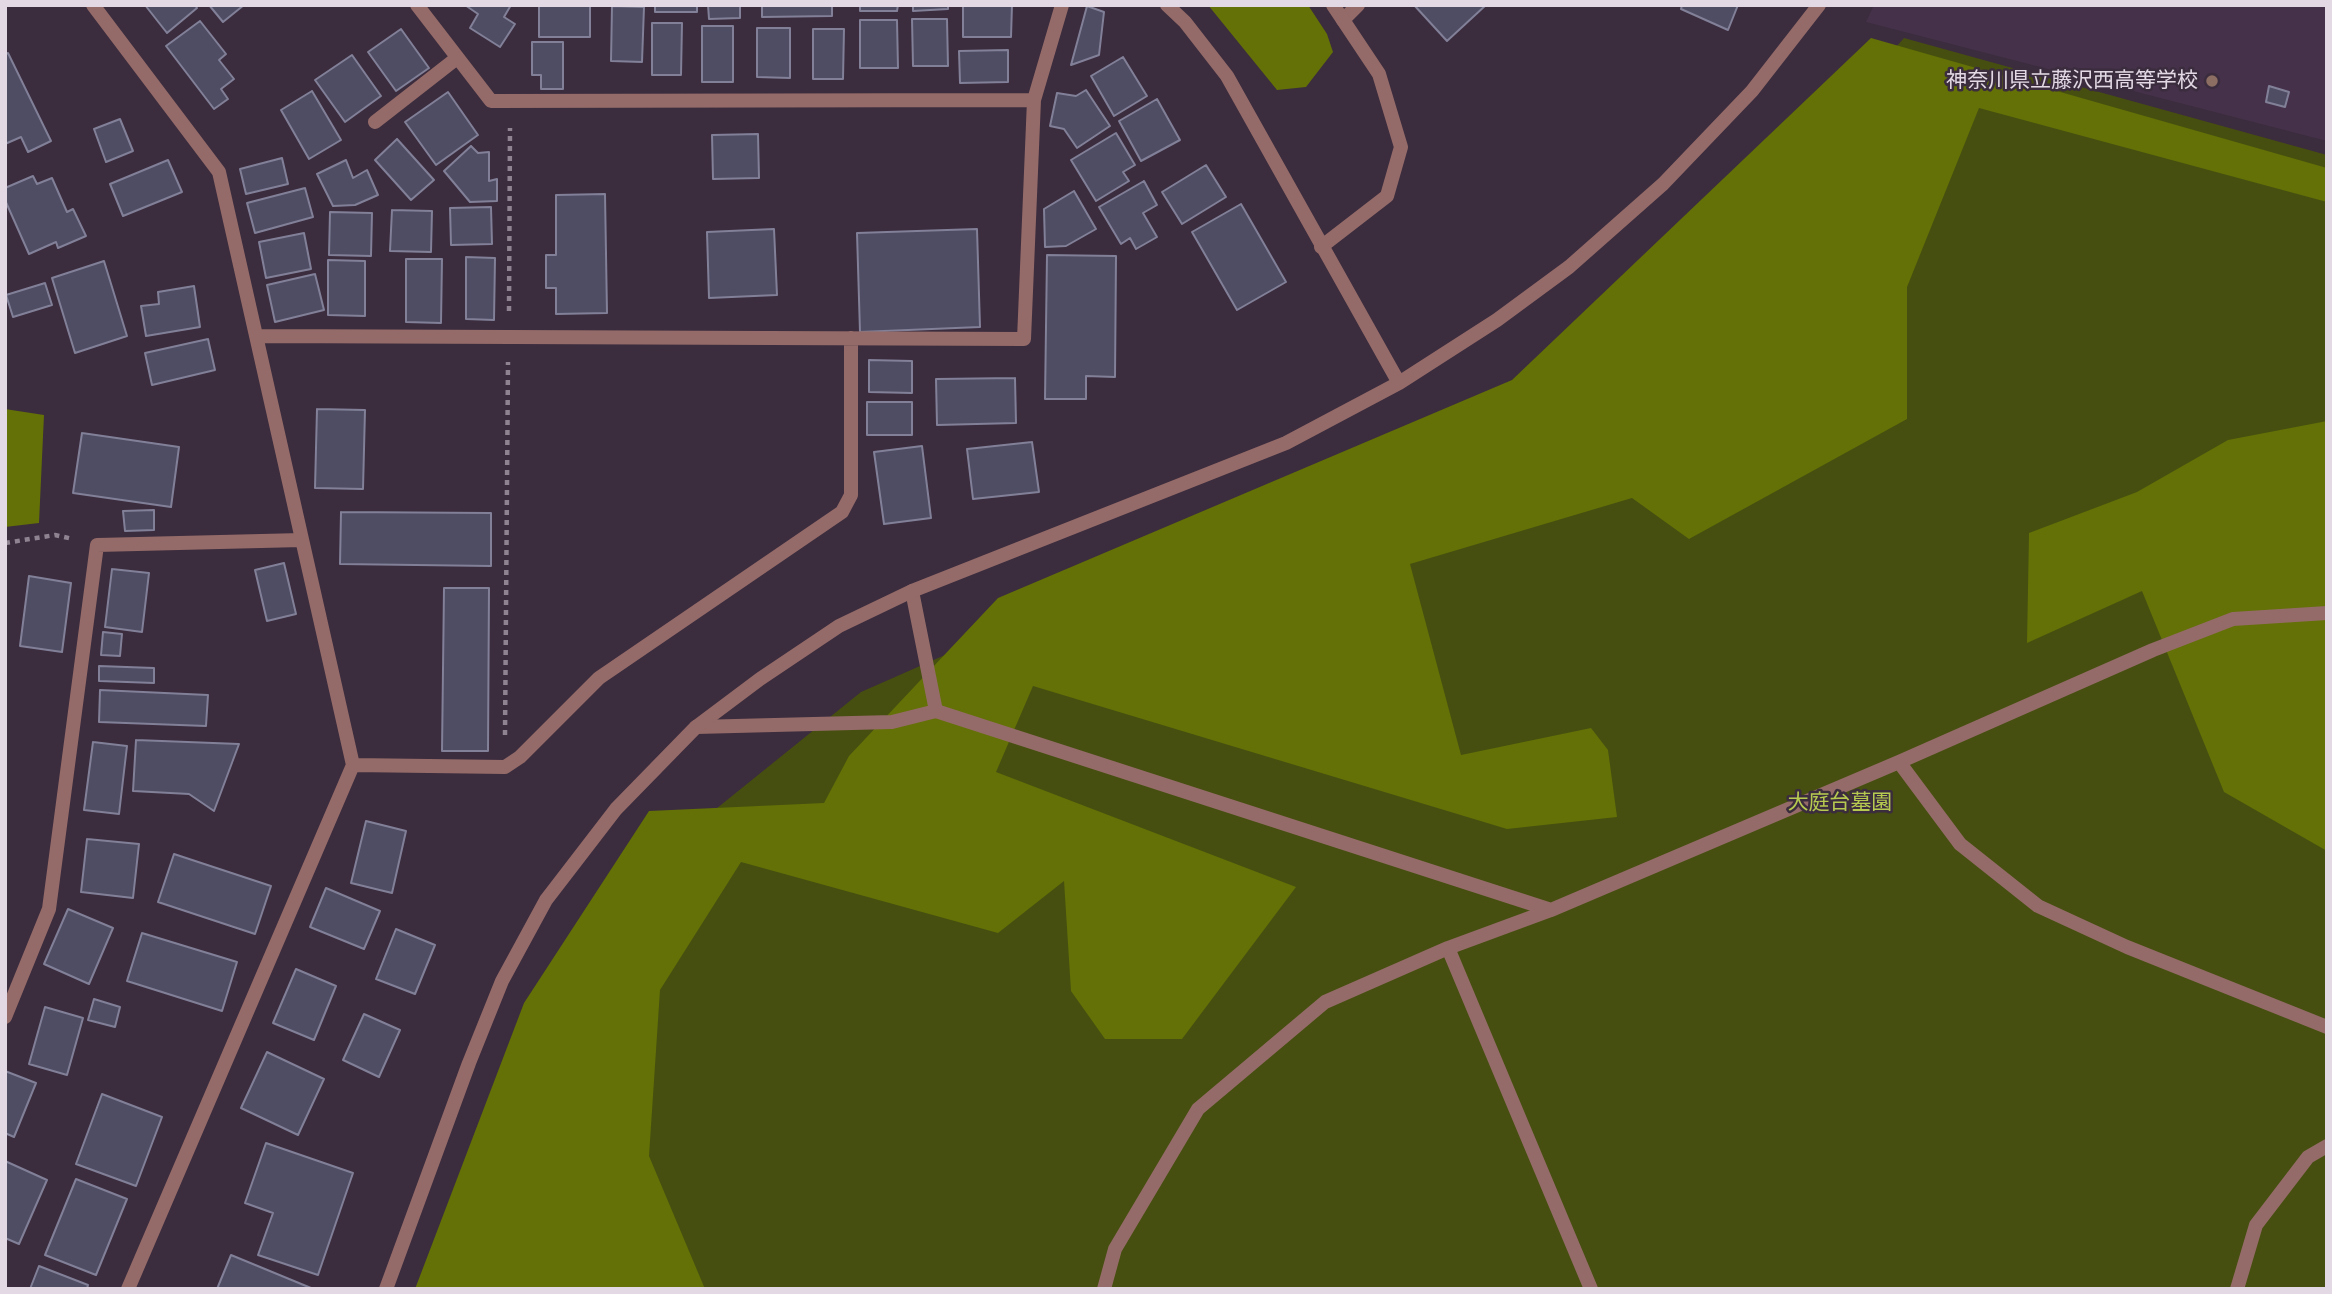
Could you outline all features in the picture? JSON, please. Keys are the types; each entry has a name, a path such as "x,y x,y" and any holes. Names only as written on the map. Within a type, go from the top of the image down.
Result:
{"street":[{"path":"93,5 219,172 353,765 128,1289"},
{"path":"417,5 491,101 1034,100"},
{"path":"256,335 1024,339 1034,100 1062,5"},
{"path":"1167,5 1185,22 1227,76 1399,383"},
{"path":"1321,247 1387,196 1401,147 1378,74 1333,5"},
{"path":"1343,20 1358,5"},
{"path":"386,1289 502,981 546,900 616,809 696,727 760,679 839,626 912,591 1286,443 1399,383 1497,320 1569,267 1663,184 1752,91 1819,5"},
{"path":"375,121 457,58"},
{"path":"353,765 505,767 520,757 599,678 842,512 851,495 851,338"},
{"path":"5,1017 49,909 97,545 302,540"},
{"path":"912,591 936,711"},
{"path":"1104,1289 1115,1248 1198,1108 1325,1002 1448,948 1551,910 1899,762 2153,649 2233,619 2327,613"},
{"path":"696,727 892,722 936,711 1551,910"},
{"path":"1899,762 1960,844 2038,906 2127,947 2327,1027"},
{"path":"1448,948 1591,1289"},
{"path":"2237,1289 2256,1225 2308,1157 2327,1146"}],"path":[{"path":"505,767 510,101"},
{"path":"5,543 55,535 97,545"}],"shaded area":[{"name":"神奈川県立藤沢西高等学校","path":"1874,5 2327,5 2327,141 1866,22"}],"green space":[{"path":"1208,5 1308,5 1327,34 1333,52 1306,87 1277,90"},
{"path":"1871,38 2327,168 2327,202 1979,108 1907,287 1907,419 1689,539 1632,498 1410,564 1461,755 1591,728 1608,750 1617,817 1507,829 1033,686 996,772 1296,887 1182,1039 1105,1039 1071,991 1064,881 998,933 741,862 660,990 649,1156 705,1289 415,1289 524,1003 649,811 824,803 849,756 998,598 1512,380"},
{"name":"大庭台墓園","path":"1904,38 2327,155 2327,1289 472,1289 696,825 861,692 1140,569 1595,384"},
{"path":"5,409 44,415 39,523 5,527"},
{"path":"2327,421 2327,851 2224,792 2142,591 2027,643 2029,533 2137,492 2228,440"}],"building":[{"path":"145,5 195,5 197,8 167,33"},
{"path":"209,5 244,5 223,22"},
{"path":"465,5 511,5 504,17 515,24 500,47 470,28 478,14"},
{"path":"539,5 590,5 590,37 539,37"},
{"path":"655,5 697,5 697,12 655,12"},
{"path":"708,5 740,5 740,18 709,19"},
{"path":"762,5 832,5 832,16 762,17"},
{"path":"860,5 898,5 897,11 860,11"},
{"path":"913,5 948,5 948,9 913,11"},
{"path":"963,5 1012,5 1011,37 963,37"},
{"path":"1414,5 1486,5 1447,41"},
{"path":"1682,5 1738,5 1728,30 1681,9"},
{"path":"612,6 644,7 642,62 611,61"},
{"path":"1087,6 1104,12 1099,55 1071,65"},
{"path":"912,19 947,19 948,66 913,66"},
{"path":"860,20 897,20 898,68 860,68"},
{"path":"200,21 226,54 219,60 234,79 221,89 228,99 214,109 166,46"},
{"path":"652,23 682,23 681,75 652,75"},
{"path":"702,26 733,26 733,82 702,82"},
{"path":"757,28 790,28 790,78 757,77"},
{"path":"401,29 429,68 396,91 368,52"},
{"path":"813,29 844,29 843,79 813,79"},
{"path":"532,42 563,42 563,89 541,89 541,75 532,75"},
{"path":"1008,50 1008,82 960,83 959,51"},
{"path":"8,53 51,141 28,152 21,137 5,144 5,54"},
{"path":"352,55 381,96 345,122 315,80"},
{"path":"1123,57 1147,96 1114,116 1091,76"},
{"path":"2269,86 2289,92 2285,107 2266,102"},
{"path":"1086,90 1110,126 1077,148 1064,129 1050,126 1057,93 1076,96"},
{"path":"312,91 341,140 309,159 281,110"},
{"path":"448,92 478,135 436,165 405,122"},
{"path":"1157,99 1180,140 1141,161 1119,121"},
{"path":"120,119 133,151 106,162 94,129"},
{"path":"1116,133 1135,165 1123,172 1129,181 1096,201 1071,160"},
{"path":"758,134 759,178 713,179 712,135"},
{"path":"397,139 434,180 411,200 375,160"},
{"path":"471,146 478,153 489,152 489,181 497,179 497,201 470,202 444,171"},
{"path":"282,158 288,184 246,194 240,169"},
{"path":"168,160 182,192 123,216 110,184"},
{"path":"346,160 353,178 367,170 378,195 355,205 333,206 317,174"},
{"path":"1206,165 1226,197 1182,224 1162,192"},
{"path":"33,176 37,184 52,178 67,212 73,209 86,236 58,248 56,242 29,254 5,200 5,188"},
{"path":"1144,181 1157,205 1143,213 1157,237 1136,249 1130,238 1121,244 1099,207"},
{"path":"305,188 313,217 255,233 247,203"},
{"path":"1074,191 1096,229 1066,246 1045,247 1044,209"},
{"path":"605,194 607,313 556,314 556,288 546,288 546,255 556,255 556,195"},
{"path":"1241,204 1286,282 1237,310 1192,232"},
{"path":"491,207 492,244 451,245 450,208"},
{"path":"392,210 432,211 431,252 390,251"},
{"path":"330,212 372,213 371,256 329,255"},
{"path":"774,229 777,295 709,298 707,232"},
{"path":"977,229 980,327 860,332 857,233"},
{"path":"304,233 311,269 266,278 259,242"},
{"path":"1047,255 1116,256 1115,377 1086,376 1086,399 1045,399"},
{"path":"466,257 495,258 494,320 466,319"},
{"path":"406,259 442,259 441,323 406,322"},
{"path":"328,260 365,261 365,316 328,315"},
{"path":"104,261 127,336 75,353 52,278"},
{"path":"315,274 324,310 275,322 267,285"},
{"path":"45,283 52,305 13,317 6,295"},
{"path":"194,286 200,327 146,336 141,306 159,304 158,292"},
{"path":"208,339 215,370 152,385 145,353"},
{"path":"869,360 912,361 912,393 869,392"},
{"path":"1015,378 1016,423 937,425 936,379"},
{"path":"867,402 912,402 912,435 867,435"},
{"path":"317,409 365,410 363,489 315,488"},
{"path":"82,433 179,447 171,507 73,493"},
{"path":"1032,442 1039,492 973,499 967,449"},
{"path":"922,446 931,518 884,524 874,452"},
{"path":"154,510 154,530 125,531 123,511"},
{"path":"341,512 491,513 491,566 340,564"},
{"path":"284,563 296,614 267,621 255,570"},
{"path":"112,569 149,573 142,632 105,627"},
{"path":"29,576 71,583 62,652 20,646"},
{"path":"444,588 489,588 488,751 442,751"},
{"path":"103,632 122,634 120,656 101,655"},
{"path":"99,666 154,668 154,683 99,681"},
{"path":"100,690 208,695 206,726 99,722"},
{"path":"136,740 239,744 214,811 189,794 133,791"},
{"path":"93,742 127,746 119,814 84,810"},
{"path":"366,821 406,831 392,893 351,883"},
{"path":"87,839 139,844 133,898 81,892"},
{"path":"174,854 271,886 255,934 158,902"},
{"path":"326,888 380,911 364,949 310,927"},
{"path":"68,909 113,928 89,984 44,964"},
{"path":"396,929 435,945 415,994 376,979"},
{"path":"142,933 237,962 222,1011 127,981"},
{"path":"296,969 336,986 314,1040 273,1023"},
{"path":"94,999 120,1007 115,1027 88,1020"},
{"path":"45,1007 83,1018 67,1075 29,1064"},
{"path":"364,1014 400,1030 379,1077 343,1060"},
{"path":"267,1052 324,1079 298,1135 241,1108"},
{"path":"5,1071 36,1083 14,1137 5,1133"},
{"path":"102,1094 162,1117 136,1186 76,1164"},
{"path":"266,1143 353,1173 318,1275 258,1255 273,1213 245,1203"},
{"path":"5,1161 47,1180 19,1244 5,1238"},
{"path":"76,1179 127,1199 96,1275 45,1255"},
{"path":"231,1255 311,1288 311,1289 217,1289"},
{"path":"39,1266 88,1285 87,1289 30,1289"}],"place":[{"name":"神奈川県立藤沢西高等学校","path":"2212,81"}]}
